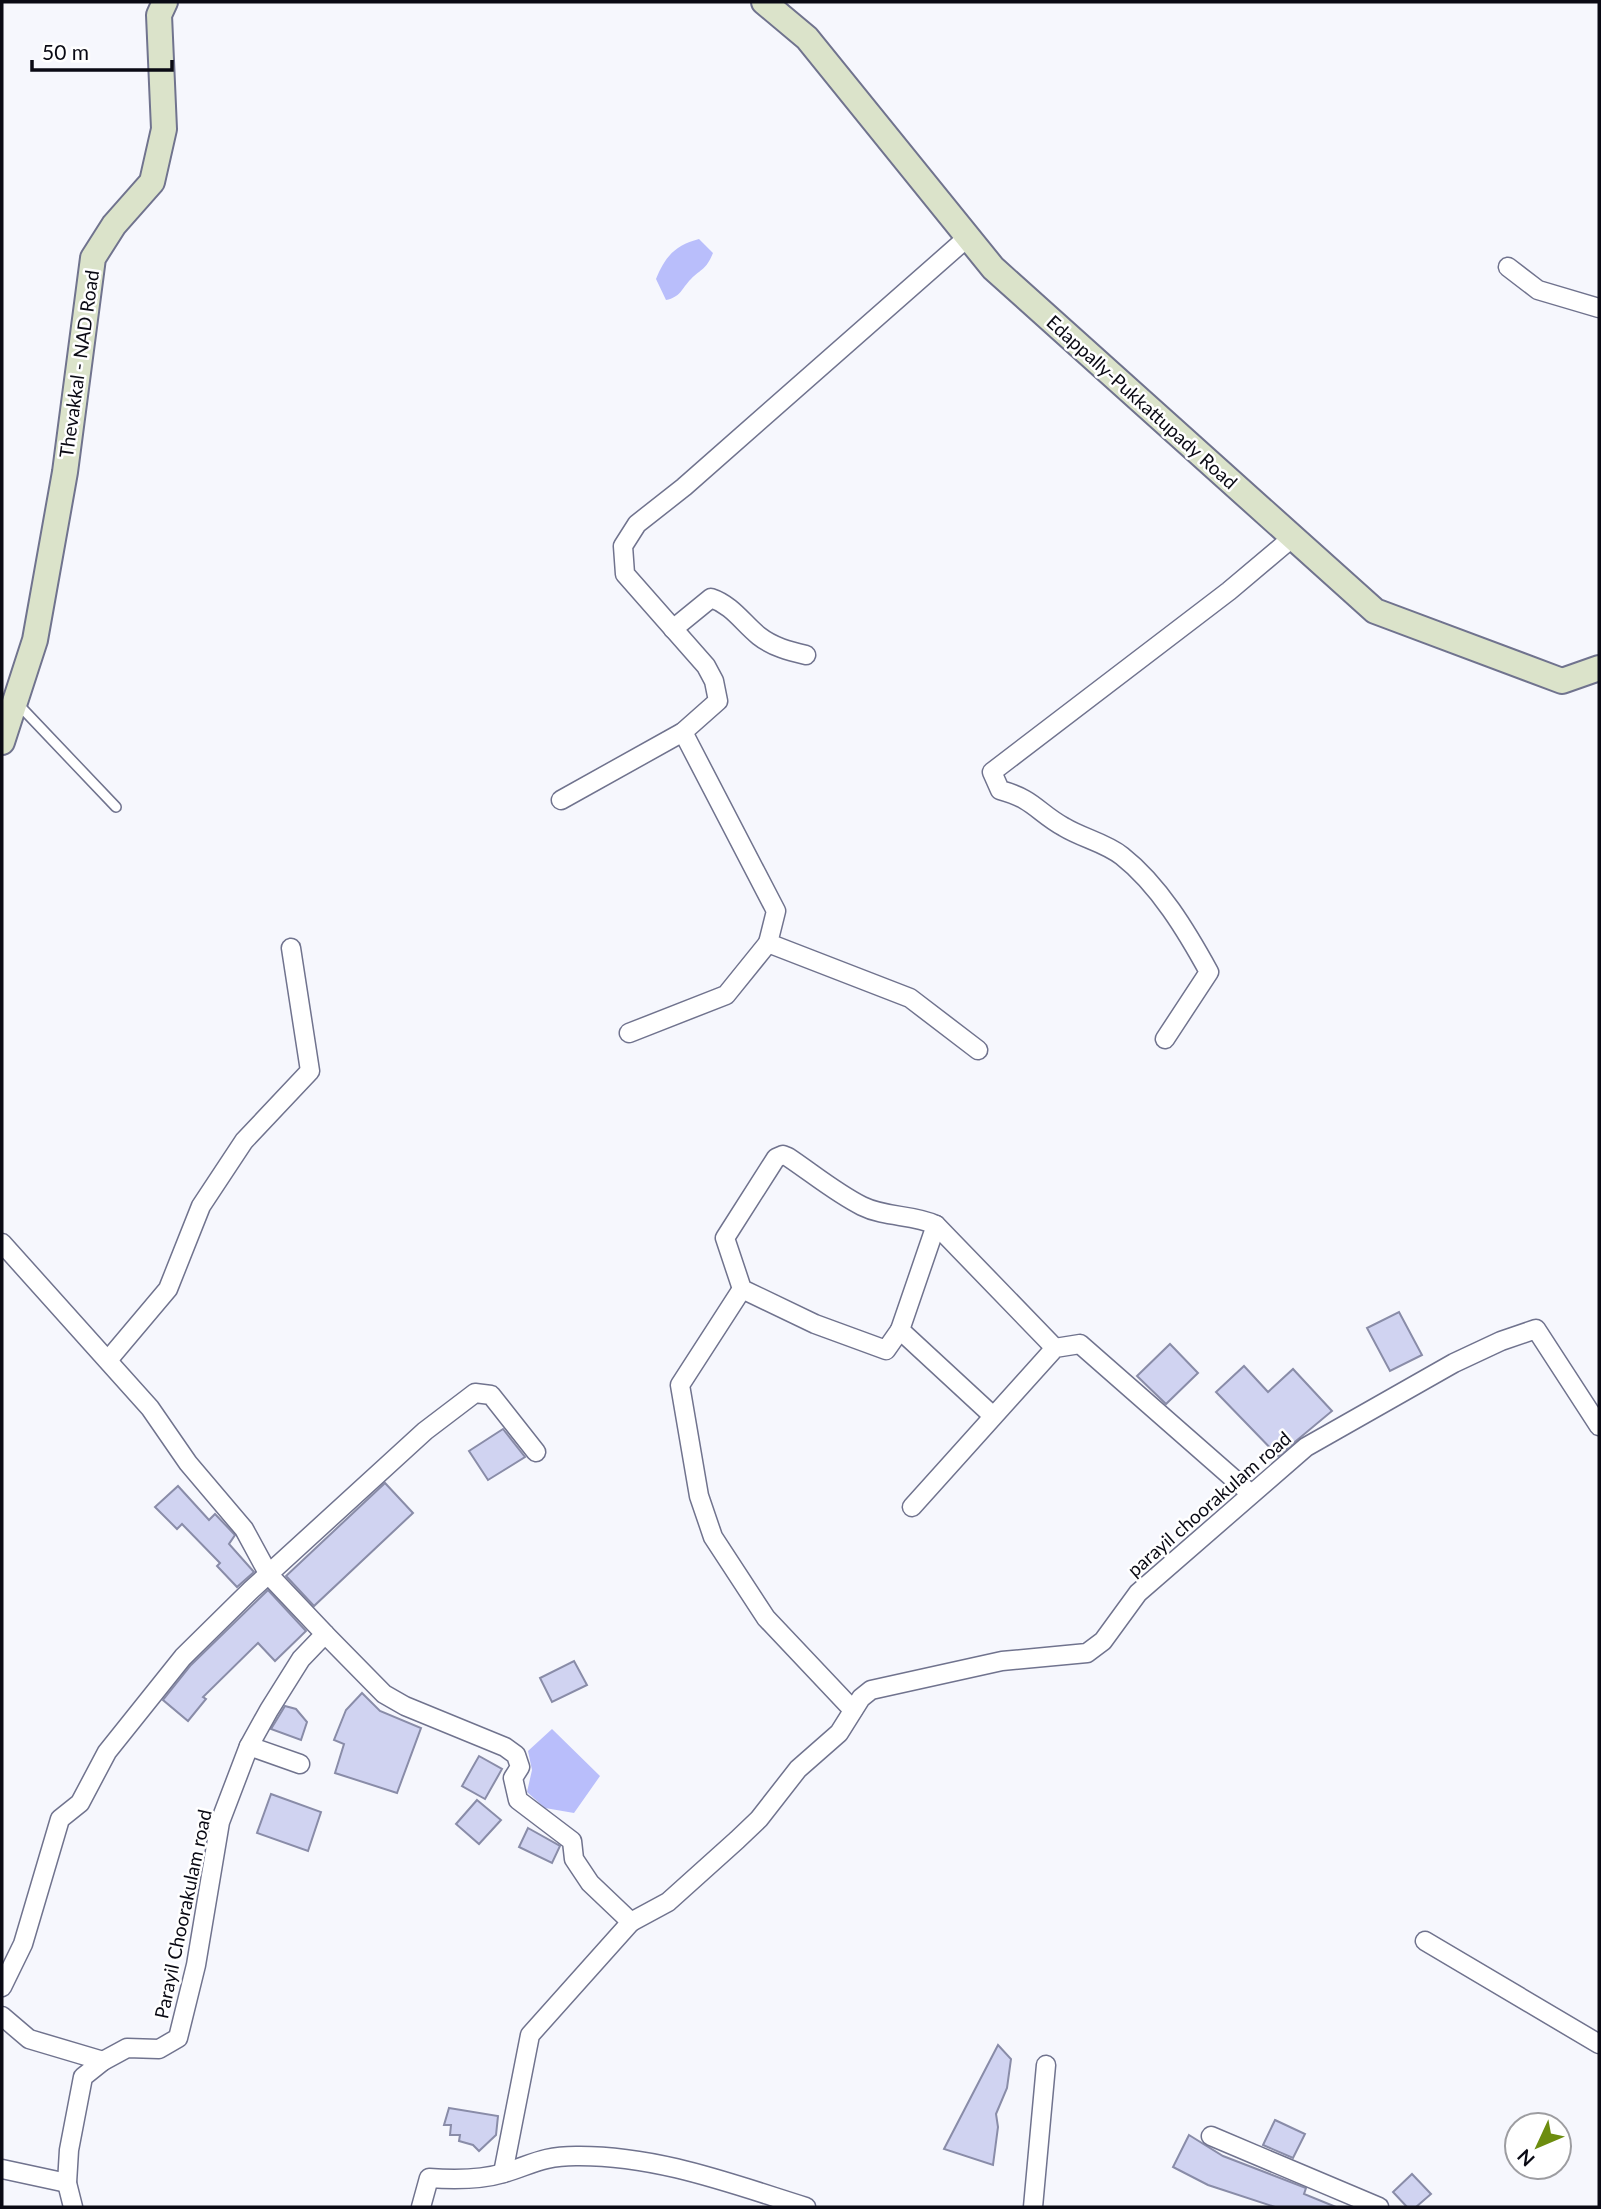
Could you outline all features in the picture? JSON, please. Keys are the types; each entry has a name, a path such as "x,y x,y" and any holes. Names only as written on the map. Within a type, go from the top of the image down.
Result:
{"main road":[{"name":"Thevakkal - NAD Road","path":"2,742 35,640 65,472 93,258 114,225 152,182 164,129 159,15 165,2"},
{"name":"Edappally-Pukkattupady Road","path":"764,2 807,38 993,268 1375,611 1562,681 1599,668"}],"street":[{"path":"561,800 683,732 718,701 715,681 706,666 625,574 623,546 636,524 684,487 968,237"},
{"path":"1508,267 1538,290 1599,307"},
{"path":"1165,1039 1209,972 1192,940 1154,889 1122,855 1062,827 1024,796 1000,790 992,772 1218,599 1293,537"},
{"path":"673,629 711,598 724,602 760,637 782,649 806,655"},
{"path":"629,1033 726,995 768,943 776,911 683,732"},
{"path":"768,943 910,998 978,1050"},
{"path":"109,1359 169,1289 201,1206 244,1141 310,1071 291,948"},
{"path":"936,1225 900,1330 886,1350 815,1324 742,1289 725,1238 776,1158 783,1155 862,1206 896,1218 925,1220 936,1225 1055,1348"},
{"path":"2,1243 109,1359 150,1408 188,1463 244,1529 269,1575 384,1694 405,1706 505,1747 516,1755 520,1767 513,1779 518,1800 572,1841 575,1859 590,1884 631,1922"},
{"path":"742,1289 680,1385 699,1496 713,1537 766,1618 853,1710"},
{"name":"parayil choorakulam road","path":"503,2173 530,2035 631,1922 668,1902 759,1819 798,1769 839,1733 853,1710 871,1690 1002,1661 1087,1653 1103,1640 1138,1593 1306,1447 1454,1363 1501,1341 1536,1329 1599,1426"},
{"path":"900,1330 992,1415"},
{"path":"912,1507 1055,1348 1080,1344 1251,1494"},
{"path":"2,1987 23,1944 61,1819 80,1803 107,1752 183,1657 425,1431 475,1393 491,1395 536,1452"},
{"name":"Parayil Choorakulam road","path":"73,2207 68,2183 69,2150 83,2077 103,2060 127,2048 159,2049 178,2038 196,1965 220,1822 249,1746 286,1680 325,1634"},
{"path":"249,1746 300,1764"},
{"path":"1425,1941 1599,2044"},
{"path":"2,2016 29,2039 103,2060"},
{"path":"1033,2207 1046,2065"},
{"path":"1211,2136 1379,2207"},
{"path":"421,2207 429,2178 460,2180 503,2173 537,2159 577,2156 653,2162 806,2207"},
{"path":"2,2169 68,2183"}],"lane":[{"path":"16,701 116,807"}],"water":[{"path":"699,239 713,253 710,259 678,295 666,300 656,279 663,264 677,248"},
{"path":"552,1729 600,1776 574,1813 545,1808 527,1792 532,1770 528,1751"}],"building":[{"path":"1399,1312 1422,1355 1390,1371 1367,1328"},
{"path":"1170,1344 1198,1373 1166,1404 1137,1376"},
{"path":"1244,1366 1268,1392 1293,1369 1332,1411 1278,1456 1216,1392"},
{"path":"503,1429 525,1457 488,1480 469,1451"},
{"path":"385,1483 413,1513 314,1606 286,1576"},
{"path":"178,1486 209,1520 215,1514 235,1535 229,1544 254,1572 237,1587 217,1566 220,1563 182,1524 177,1529 155,1507"},
{"path":"268,1590 306,1631 275,1661 258,1643 203,1697 206,1699 188,1721 163,1700 191,1665"},
{"path":"574,1661 587,1685 552,1702 540,1678"},
{"path":"362,1693 380,1711 421,1728 397,1793 335,1773 344,1744 334,1740 346,1710"},
{"path":"285,1706 296,1709 307,1722 301,1740 271,1729"},
{"path":"479,1756 502,1769 485,1799 462,1786"},
{"path":"271,1794 321,1812 308,1851 257,1833"},
{"path":"477,1800 501,1820 479,1844 456,1824"},
{"path":"528,1828 560,1846 552,1863 519,1847"},
{"path":"998,2045 1011,2059 1007,2088 996,2114 998,2127 993,2165 944,2149"},
{"path":"449,2108 498,2116 496,2135 479,2151 473,2145 459,2141 460,2135 450,2135 451,2125 444,2125"},
{"path":"1275,2120 1305,2134 1293,2158 1263,2145"},
{"path":"1189,2135 1223,2156 1306,2188 1304,2194 1336,2207 1275,2207 1208,2185 1173,2167"},
{"path":"1412,2174 1431,2194 1416,2207 1407,2207 1393,2192"}]}
